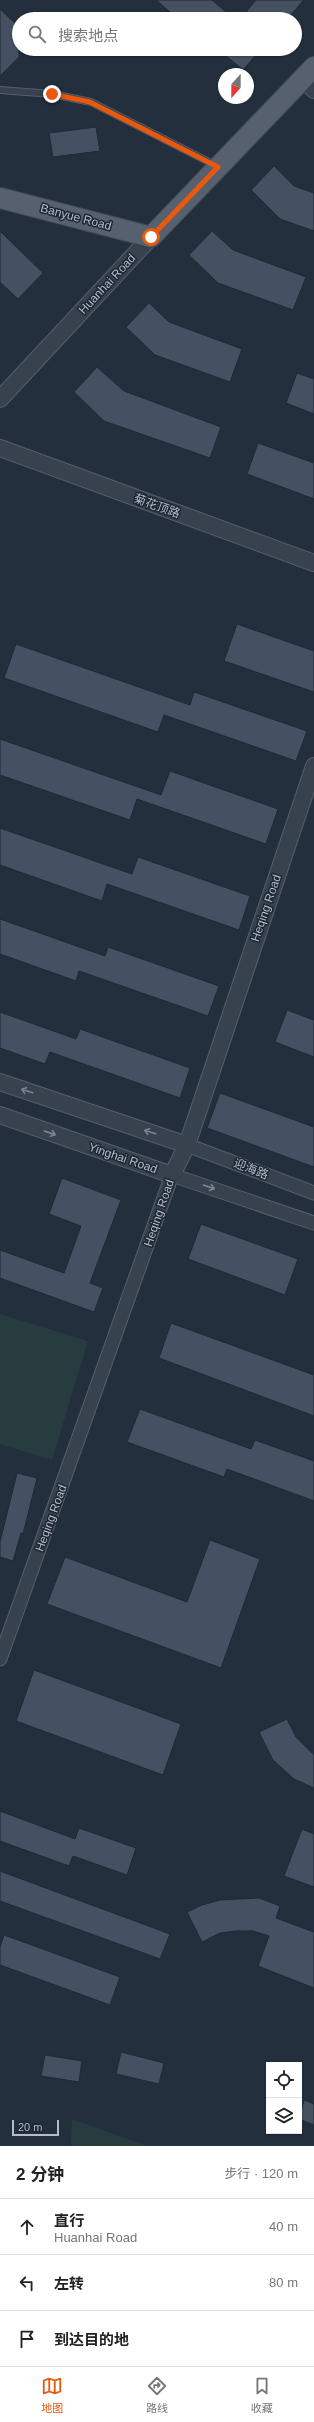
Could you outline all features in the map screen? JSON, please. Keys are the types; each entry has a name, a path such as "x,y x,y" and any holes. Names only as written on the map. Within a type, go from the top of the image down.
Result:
{"main road":[{"name":"Huanhai Road","path":"151,237 218,167 310,79"},
{"name":"Banyue Road","path":"0,198 151,237"}],"street":[{"name":"Huanhai Road","path":"0,399 151,237"},
{"name":"菊花顶路","path":"0,448 314,563"},
{"name":"Heqing Road","path":"0,1659 172,1175 187,1145 314,766"},
{"path":"0,1082 187,1145"},
{"name":"Yinghai Road","path":"0,1115 314,1223"},
{"name":"迎海路","path":"187,1145 314,1193"}],"lane":[{"path":"0,90 52,94 90,102 218,167"}],"green space":[{"path":"0,1314 88,1341 52,1460 0,1444"},
{"path":"72,2119 147,2146 71,2146"}],"building":[{"path":"156,0 212,0 226,12 170,12"},
{"path":"256,0 304,0 293,12 246,12"},
{"path":"0,9 12,20 12,56 19,57 0,76"},
{"path":"226,56 255,56 245,68 241,68"},
{"path":"96,127 100,151 53,157 49,133"},
{"path":"274,166 294,186 314,193 314,231 280,219 251,190"},
{"path":"0,231 43,273 18,299 0,282"},
{"path":"212,231 233,250 306,277 293,310 218,283 189,255"},
{"path":"149,303 169,322 242,349 230,382 155,355 126,327"},
{"path":"97,367 124,391 221,427 210,458 104,421 74,392"},
{"path":"297,373 314,379 314,414 286,403"},
{"path":"258,443 314,463 314,499 247,474"},
{"path":"237,624 314,651 314,692 224,661"},
{"path":"16,644 190,705 194,692 307,731 296,761 164,715 158,732 4,678"},
{"path":"0,739 161,795 170,771 278,809 266,844 137,799 130,820 0,775"},
{"path":"0,828 132,874 138,857 250,896 239,930 107,884 102,901 0,865"},
{"path":"0,919 105,956 108,947 219,986 208,1016 79,971 76,981 0,954"},
{"path":"287,1010 314,1020 314,1057 275,1042"},
{"path":"0,1012 76,1039 80,1029 190,1068 180,1098 50,1052 45,1064 0,1048"},
{"path":"220,1093 314,1127 314,1167 207,1128"},
{"path":"62,1178 121,1200 90,1283 103,1288 94,1312 0,1278 0,1250 64,1273 81,1226 49,1214"},
{"path":"201,1224 298,1259 285,1295 188,1259"},
{"path":"171,1323 314,1375 314,1416 159,1358"},
{"path":"140,1409 251,1449 255,1440 314,1461 314,1501 227,1469 224,1477 127,1442"},
{"path":"17,1473 37,1478 23,1534 21,1533 13,1561 0,1557 0,1542"},
{"path":"210,1540 260,1559 221,1668 47,1604 65,1557 187,1602"},
{"path":"34,1670 181,1724 163,1775 16,1721"},
{"path":"287,1719 296,1737 314,1755 314,1788 294,1779 273,1760 259,1732"},
{"path":"0,1811 75,1839 79,1828 136,1848 127,1875 73,1856 69,1866 0,1841"},
{"path":"302,1829 314,1834 314,1887 284,1876"},
{"path":"0,1871 170,1934 160,1959 0,1901"},
{"path":"259,1898 280,1906 276,1918 314,1932 314,1988 258,1966 269,1936 253,1931 236,1931 220,1933 202,1942 187,1912 202,1905 220,1900"},
{"path":"4,1935 120,1977 110,2005 0,1965 0,1947"},
{"path":"121,2052 164,2063 159,2084 116,2074"},
{"path":"45,2055 82,2061 79,2082 41,2076"},
{"path":"304,2100 314,2104 314,2125 302,2120 302,2108"}],"route":[{"path":"52,94 90,102 218,167 151,237"}]}
